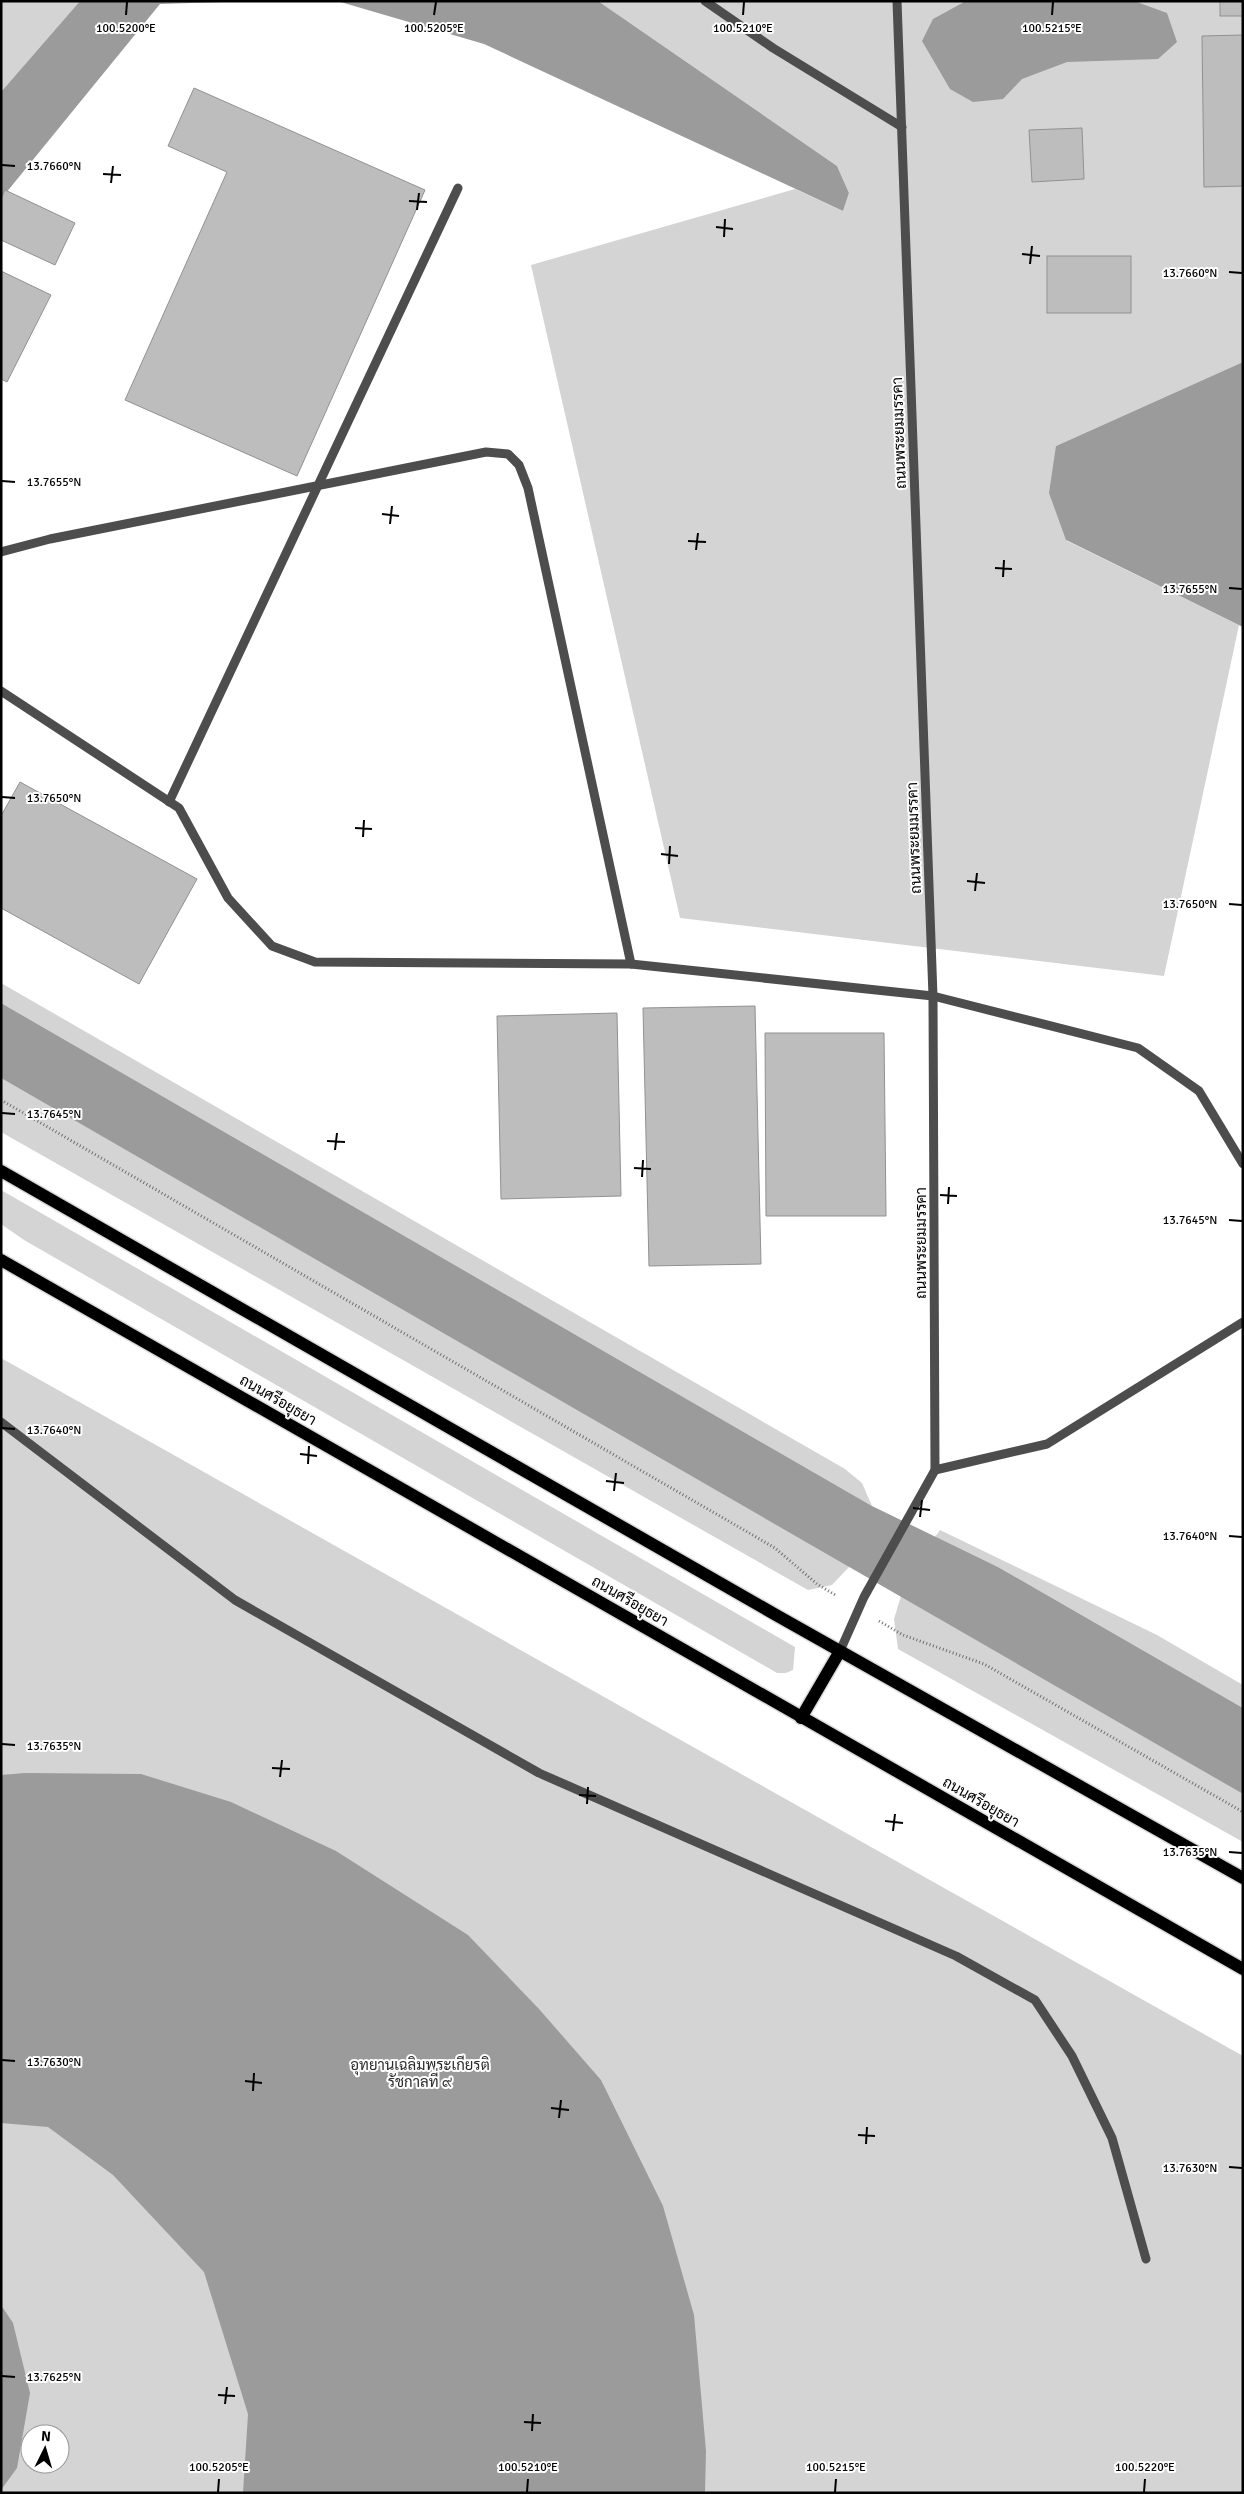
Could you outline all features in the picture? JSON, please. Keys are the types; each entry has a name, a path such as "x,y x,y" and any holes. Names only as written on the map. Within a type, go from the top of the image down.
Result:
{"main road":[{"path":"1,1171 840,1651 1243,1878"},
{"name":"ถนนศรีอยุธยา","path":"1,1260 1243,1969"},
{"path":"801,1718 840,1651"}],"street":[{"path":"705,1 773,48 902,127"},
{"name":"ถนนพระยมมรรคา","path":"840,1651 864,1597 895,1539 911,1516 934,1470 933,996 898,1"},
{"path":"169,802 458,188"},
{"path":"1,552 50,539 486,452 508,454 519,465 528,488 631,964"},
{"path":"1,691 179,808 228,898 272,946 315,962 631,964 933,996 1138,1048 1199,1091 1243,1164"},
{"path":"934,1470 1047,1444 1243,1322"},
{"path":"1,1422 235,1600 539,1773 956,1956 1035,2000 1072,2056 1112,2138 1146,2259"}],"path":[{"path":"1,1100 775,1548 816,1584"},
{"path":"903,1635 984,1664 1243,1812"}],"green space":[{"path":"1,1 80,1 1,92"},
{"path":"598,1 1243,1 1243,362 1056,446 1067,541 1239,625 1164,976 680,918 531,265 795,189 843,211 849,193 837,166"},
{"path":"1,983 845,1469 862,1483 872,1506 1,1003"},
{"path":"1,1078 850,1566 832,1585 808,1590 1,1132"},
{"path":"1,1190 795,1647 793,1670 786,1673 777,1673 24,1240 1,1224"},
{"name":"อุทยานเฉลิมพระเกียรติ รัชกาลที่ ๙","path":"1,1358 1243,2056 1243,2493 1,2493"},
{"path":"940,1530 1157,1635 1243,1685 1243,1708 998,1567 935,1537"},
{"path":"901,1596 1243,1794 1243,1842 898,1649 894,1619"}],"shaded area":[{"path":"80,1 253,1 160,4 1,199 1,92"},
{"path":"337,1 598,1 837,166 849,193 843,211 484,44"},
{"path":"966,1 1134,1 1167,13 1177,42 1158,59 1067,62 1022,79 1003,99 973,102 950,89 922,41 933,19"},
{"path":"1243,362 1243,627 1066,540 1049,493 1056,446"},
{"path":"1,1003 872,1506 998,1567 1243,1708 1243,1794 1,1078"},
{"path":"25,1773 141,1774 231,1802 336,1851 468,1935 539,2009 601,2080 663,2206 694,2315 706,2451 705,2493 243,2493 248,2414 204,2272 113,2175 48,2127 1,2123 1,1775"},
{"path":"1,2305 13,2323 30,2393 25,2424 20,2424 20,2451 17,2468 1,2490"}],"building":[{"path":"1220,1 1243,1 1243,16 1220,16"},
{"path":"1243,35 1243,186 1204,187 1202,36"},
{"path":"194,88 425,190 297,476 125,400 227,172 168,146"},
{"path":"1082,128 1084,179 1032,182 1029,130"},
{"path":"5,190 75,223 55,265 1,240 1,199"},
{"path":"1047,256 1131,256 1131,313 1047,313"},
{"path":"1,271 51,295 7,382 1,379"},
{"path":"20,782 197,879 139,984 1,908 1,816"},
{"path":"755,1006 761,1264 649,1266 643,1008"},
{"path":"617,1013 621,1196 501,1199 497,1016"},
{"path":"765,1033 884,1033 886,1216 766,1216"}]}
